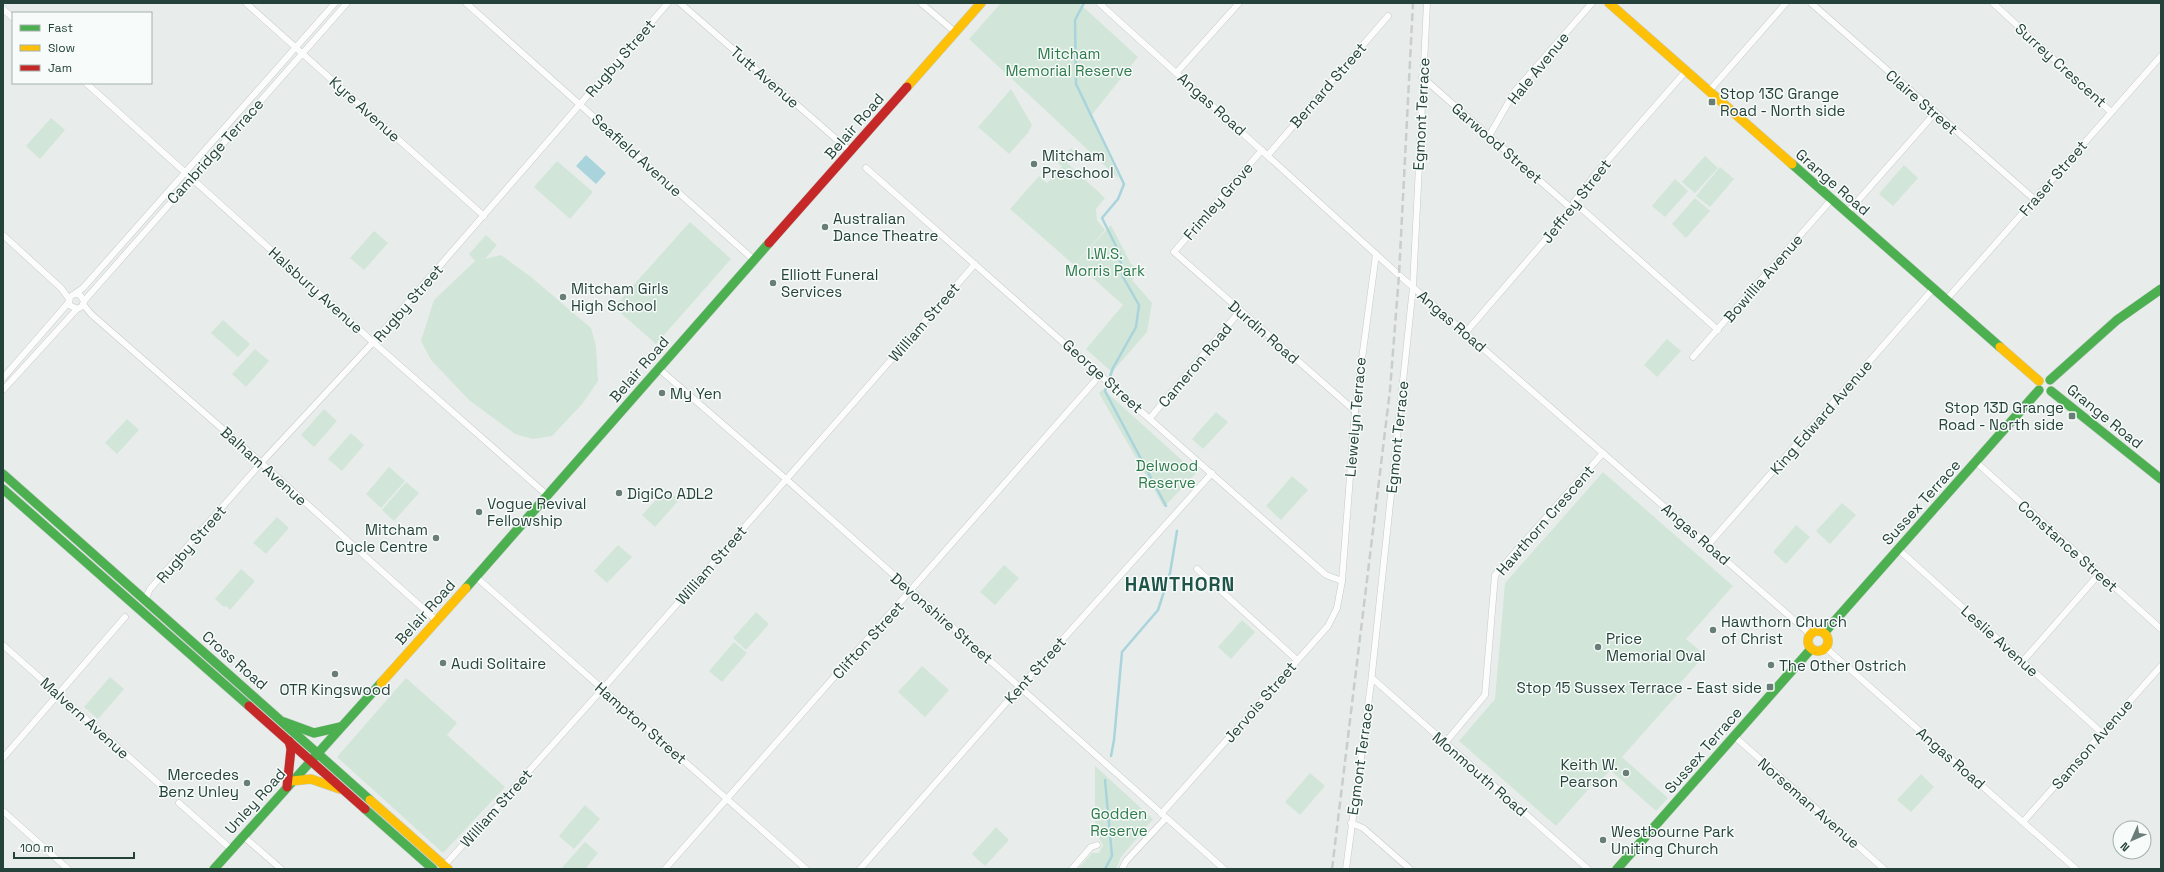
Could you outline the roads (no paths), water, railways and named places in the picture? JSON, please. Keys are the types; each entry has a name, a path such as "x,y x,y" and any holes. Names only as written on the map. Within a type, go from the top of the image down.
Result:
{"main road":[{"name":"Belair Road","path":"318,752 476,577 658,368 981,3"},
{"name":"Grange Road","path":"1609,3 1946,300 2039,386"},
{"path":"2050,380 2138,304 2161,289"},
{"path":"2043,378 2050,380 2052,384 2051,391 2045,393 2039,386 2043,378"},
{"name":"Sussex Terrace","path":"1824,633 1976,462 2039,386"},
{"name":"Grange Road","path":"2051,391 2161,480"},
{"name":"Cross Road","path":"3,474 446,867"},
{"name":"Cross Road","path":"3,489 433,869"},
{"path":"1817,631 1824,633 1828,639 1826,648 1817,652 1811,649 1807,640 1810,634 1817,631"},
{"name":"Sussex Terrace","path":"1616,869 1811,649"},
{"path":"284,722 314,733 340,727"},
{"path":"289,741 291,750 289,784 311,779 347,792"},
{"name":"Unley Road","path":"214,869 318,752"}],"street":[{"name":"Kyre Avenue","path":"246,3 484,216"},
{"name":"Cambridge Terrace","path":"3,378 52,323 72,297 113,254 335,3"},
{"name":"Cambridge Terrace","path":"3,390 46,341 81,305 119,259 347,3"},
{"name":"Seafield Avenue","path":"466,3 754,260"},
{"name":"Rugby Street","path":"145,600 150,590 261,463 374,342 668,3"},
{"name":"Tutt Avenue","path":"680,3 850,151"},
{"path":"921,3 955,32"},
{"name":"Angas Road","path":"1099,3 1413,287 1810,634"},
{"path":"1176,72 1239,3"},
{"name":"Egmont Terrace","path":"1346,869 1351,823 1372,678 1413,287 1422,77 1427,3"},
{"name":"Hale Avenue","path":"1489,136 1515,91 1592,3"},
{"path":"1709,91 1786,3"},
{"name":"Claire Street","path":"1811,3 2034,199"},
{"name":"Surrey Crescent","path":"1993,3 2112,112"},
{"path":"3,9 12,17"},
{"path":"324,16 331,21"},
{"name":"Bernard Street","path":"1268,155 1388,16"},
{"name":"Fraser Street","path":"1946,300 2161,56"},
{"name":"Jeffrey Street","path":"1466,332 1572,209 1574,202 1594,176 1686,71"},
{"name":"Garwood Street","path":"1422,77 1572,209"},
{"name":"Halsbury Avenue","path":"87,84 374,342 547,495"},
{"path":"260,88 266,94"},
{"path":"1847,213 1935,113"},
{"path":"232,119 239,125"},
{"path":"217,136 223,142"},
{"name":"Frimley Grove","path":"1174,252 1262,150"},
{"name":"George Street","path":"866,168 1115,386 1326,575 1342,581"},
{"name":"Bowillia Avenue","path":"1693,357 1832,199"},
{"path":"1574,202 1718,330"},
{"path":"147,215 153,221"},
{"path":"3,235 72,297"},
{"path":"129,236 135,241"},
{"name":"Durdin Road","path":"1174,252 1354,411"},
{"path":"113,254 119,259"},
{"name":"Llewelyn Terrace","path":"1342,581 1354,411 1376,254"},
{"name":"William Street","path":"446,867 975,264"},
{"name":"King Edward Avenue","path":"1708,545 1933,289"},
{"path":"80,295 81,305 72,308 72,297 80,295"},
{"name":"Balham Avenue","path":"81,305 261,463 436,620"},
{"name":"Cameron Road","path":"1150,418 1240,311"},
{"path":"52,323 58,328"},
{"path":"40,336 46,341"},
{"path":"27,351 33,356"},
{"name":"Devonshire Street","path":"658,368 1020,686 1163,816 1224,869"},
{"path":"10,370 16,376"},
{"name":"Clifton Street","path":"665,869 1102,375"},
{"name":"Hawthorn Crescent","path":"1445,743 1485,695 1495,575 1603,453"},
{"name":"Constance Street","path":"1976,462 2161,629"},
{"name":"Kent Street","path":"860,869 1020,686 1212,473"},
{"name":"Leslie Avenue","path":"1898,549 2102,733"},
{"path":"1197,569 1297,660"},
{"path":"2022,661 2099,574"},
{"name":"Hampton Street","path":"476,577 806,869"},
{"name":"Jervois Street","path":"1122,869 1126,861 1163,816 1332,620 1337,608 1342,581"},
{"path":"3,758 125,617"},
{"name":"Malvern Avenue","path":"3,646 167,791"},
{"name":"Angas Road","path":"1826,648 2076,869"},
{"name":"Samson Avenue","path":"2023,822 2161,666"},
{"name":"Monmouth Road","path":"1372,678 1588,869"},
{"name":"Norseman Avenue","path":"1734,736 1884,869"},
{"path":"180,803 231,849"},
{"path":"3,811 68,869"},
{"path":"1351,823 1363,828 1410,869"},
{"path":"243,836 281,869"},
{"path":"1072,869 1091,847 1097,845"}],"water":[{"path":"586,155 606,173 596,184 576,166"}],"waterway":[{"path":"1084,3 1075,20 1076,84 1124,184 1118,199 1102,218 1119,252 1123,277 1139,305 1136,327 1113,368 1105,391 1166,506"},
{"path":"1111,756 1114,740 1122,652 1158,610 1170,573 1177,531"},
{"path":"1105,780 1112,856 1105,869"}],"railway":[{"path":"1332,869 1390,390 1399,275 1413,3"}],"place":[{"name":"Stop 13C Grange Road - North side","path":"1712,102"},
{"name":"Mitcham Preschool","path":"1034,164"},
{"name":"Australian Dance Theatre","path":"825,227"},
{"name":"Elliott Funeral Services","path":"773,283"},
{"name":"Mitcham Girls High School","path":"563,297"},
{"name":"My Yen","path":"662,393"},
{"name":"Stop 13D Grange Road - North side","path":"2072,416"},
{"name":"DigiCo ADL2","path":"619,493"},
{"name":"Vogue Revival Fellowship","path":"479,512"},
{"name":"Mitcham Cycle Centre","path":"436,538"},
{"name":"Hawthorn Church of Christ","path":"1713,630"},
{"name":"Price Memorial Oval","path":"1598,647"},
{"name":"Audi Solitaire","path":"443,663"},
{"name":"The Other Ostrich","path":"1771,665"},
{"name":"OTR Kingswood","path":"335,674"},
{"name":"Stop 15 Sussex Terrace - East side","path":"1770,687"},
{"name":"Keith W. Pearson","path":"1626,773"},
{"name":"Mercedes Benz Unley","path":"247,783"},
{"name":"Westbourne Park Uniting Church","path":"1603,840"}],"district":[{"name":"HAWTHORN","path":"1180,584"}],"park label":[{"name":"Mitcham Memorial Reserve","path":"1069,62"},
{"name":"I.W.S. Morris Park","path":"1105,262"},
{"name":"Delwood Reserve","path":"1167,474"},
{"name":"Godden Reserve","path":"1119,822"}]}
